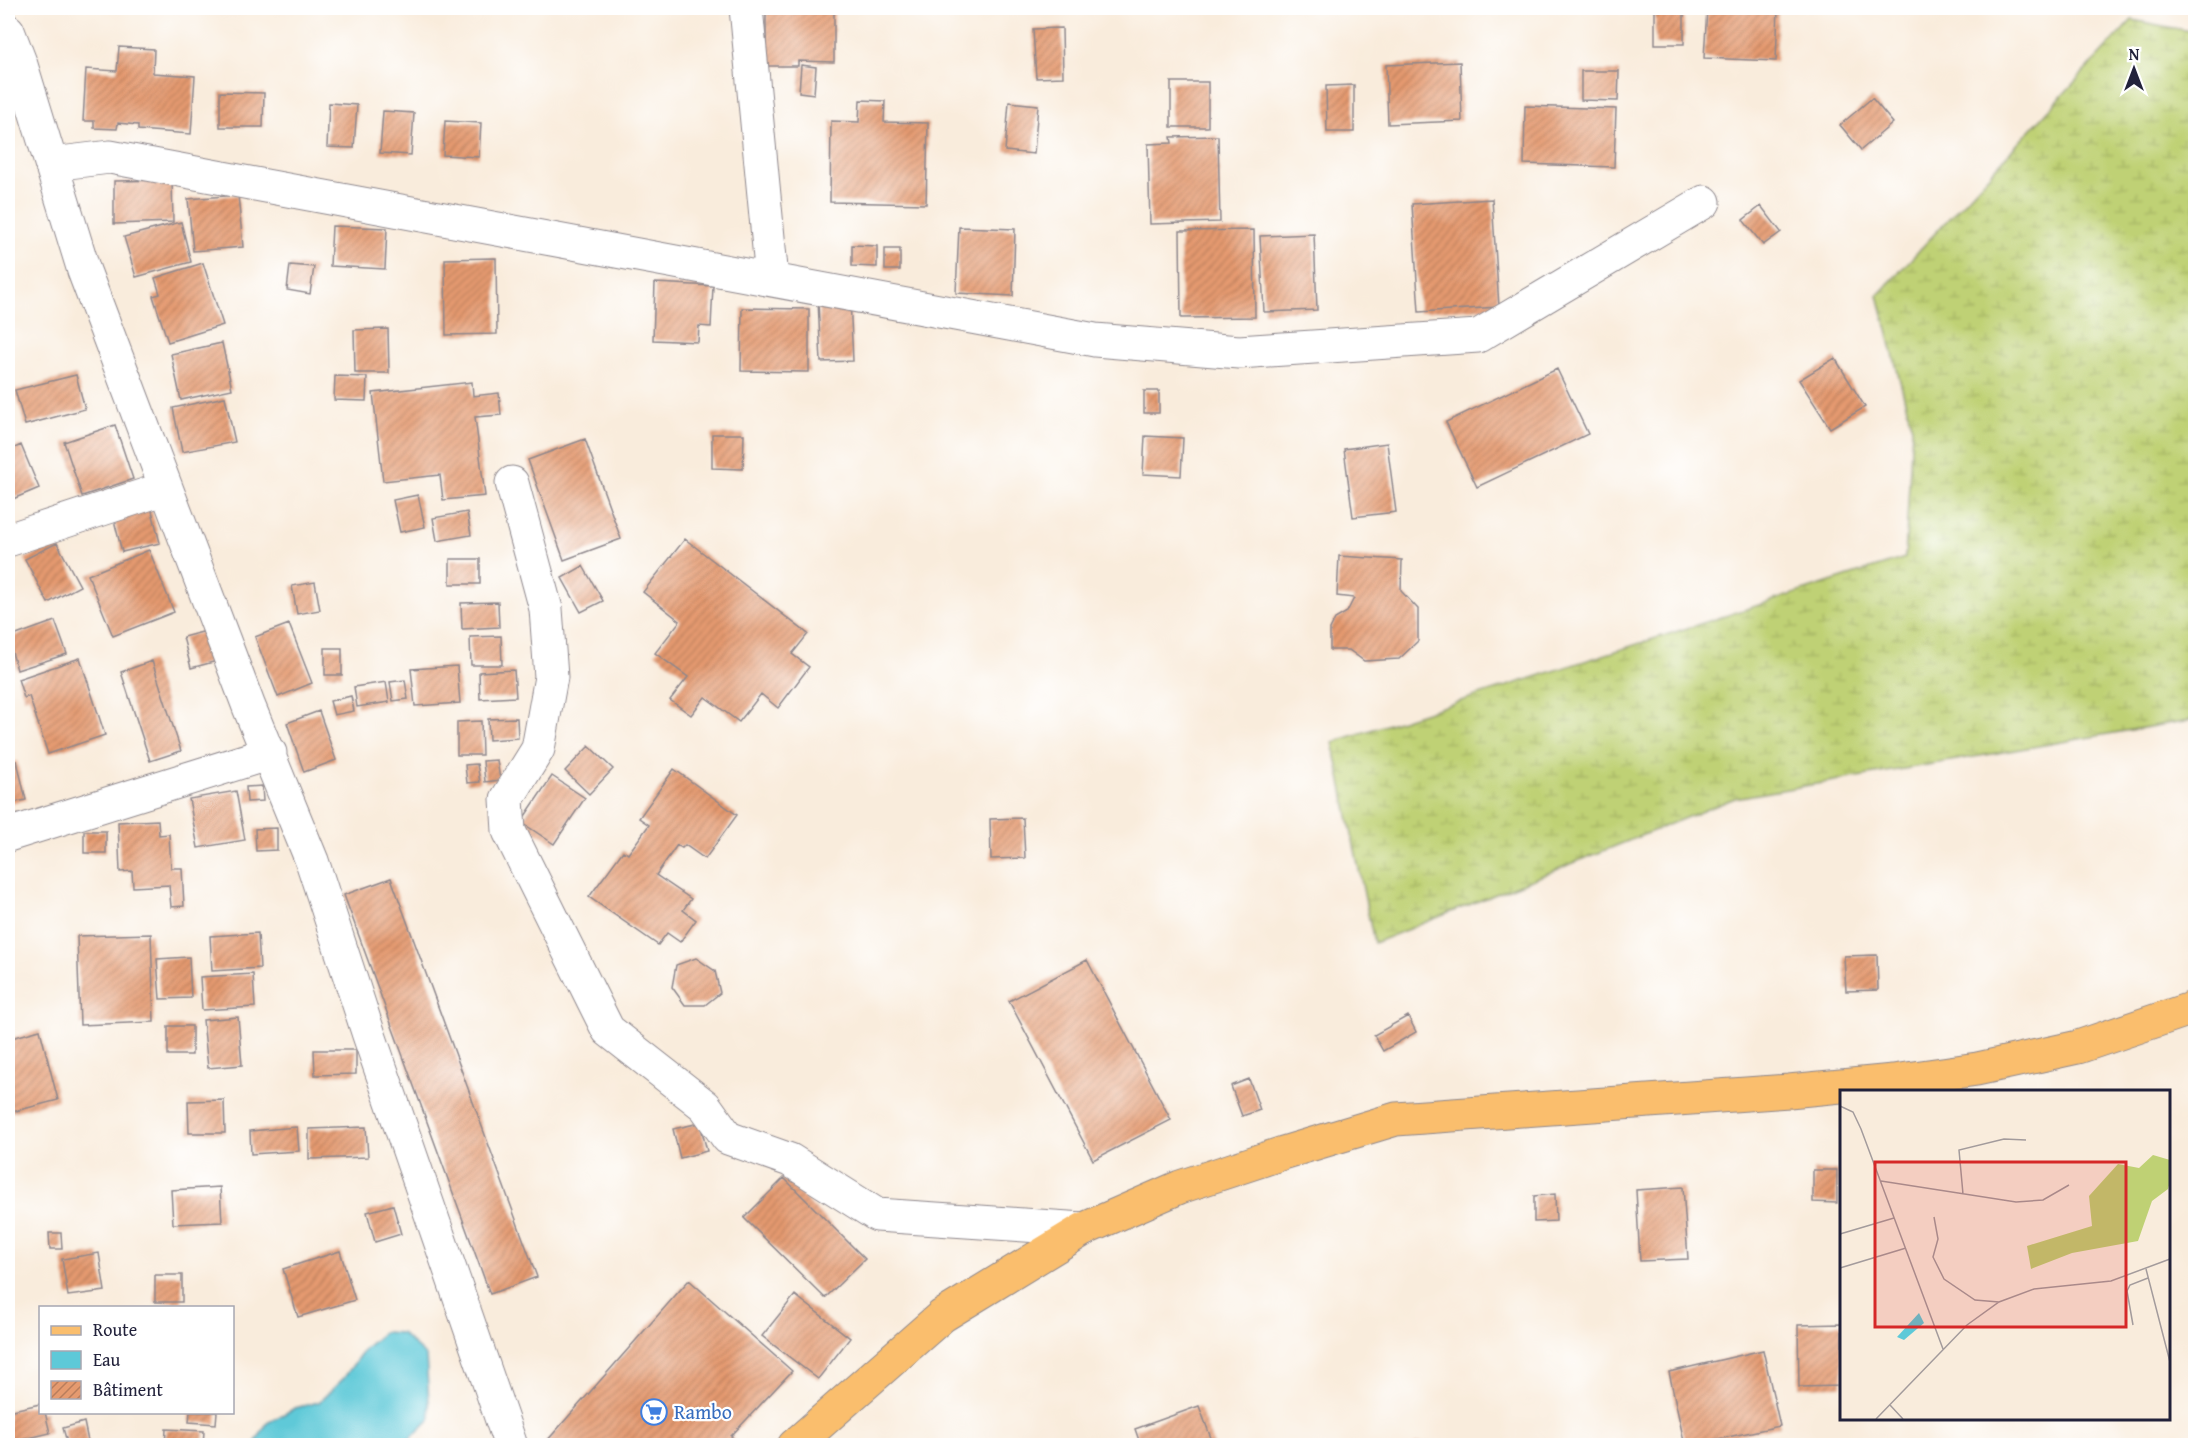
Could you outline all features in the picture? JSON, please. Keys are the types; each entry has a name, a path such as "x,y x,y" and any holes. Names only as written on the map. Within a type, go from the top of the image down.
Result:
{"main road":[{"path":"794,1446 942,1316 1084,1229 1180,1187 1396,1119 1893,1081 1977,1069 2078,1047 2196,1007"}],"street":[{"path":"746,8 772,279"},
{"path":"8,32 21,65 84,271 249,707 270,753 312,861 369,1035 511,1446"},
{"path":"52,164 110,157 1095,340 1239,352 1478,336 1704,202"},
{"path":"512,483 546,609 551,677 538,749 507,799 509,831 608,1030 705,1106 728,1138 790,1160 877,1215 1084,1229"},
{"path":"8,540 166,488"},
{"path":"8,834 270,753"}],"green space":[{"path":"2132,20 2195,32 2195,719 1735,798 1374,943 1333,742 1905,558 1912,428 1878,295"}],"water":[{"path":"384,1332 401,1333 426,1356 430,1419 410,1439 388,1445 254,1445 267,1423 295,1408 319,1402 344,1378 364,1349"}],"building":[{"path":"1655,8 1684,8 1684,44 1655,44"},
{"path":"1707,8 1778,8 1776,61 1704,58"},
{"path":"766,11 834,12 834,62 798,61 798,66 766,66"},
{"path":"1062,28 1063,77 1036,78 1033,29"},
{"path":"119,47 154,49 153,73 195,76 191,134 138,130 138,125 118,123 117,129 94,128 94,121 83,121 86,69 117,71"},
{"path":"1460,62 1462,121 1388,124 1386,65"},
{"path":"801,65 816,67 814,94 799,92"},
{"path":"1581,71 1619,71 1618,101 1581,100"},
{"path":"1171,82 1208,82 1208,127 1171,127"},
{"path":"1354,85 1354,132 1327,132 1326,86"},
{"path":"220,92 264,93 263,127 220,127"},
{"path":"1872,98 1893,123 1861,150 1840,125"},
{"path":"860,100 885,101 884,122 928,123 926,204 830,202 831,121 859,122"},
{"path":"1009,102 1038,105 1034,154 1005,151"},
{"path":"329,103 357,105 354,148 327,147"},
{"path":"1525,106 1616,109 1614,167 1524,164"},
{"path":"383,111 414,113 411,155 380,153"},
{"path":"445,121 481,123 479,157 443,155"},
{"path":"1218,136 1220,222 1150,224 1148,144 1172,143 1171,137"},
{"path":"172,180 173,222 114,224 114,181"},
{"path":"238,195 243,247 193,251 188,199"},
{"path":"1492,199 1499,307 1419,312 1412,204"},
{"path":"1761,206 1781,232 1763,245 1743,220"},
{"path":"181,222 191,262 136,277 124,237"},
{"path":"332,226 387,228 385,269 330,266"},
{"path":"959,227 1015,229 1013,296 956,293"},
{"path":"1254,230 1255,317 1181,318 1180,231"},
{"path":"1314,234 1317,310 1264,312 1260,236"},
{"path":"852,245 877,246 877,267 852,266"},
{"path":"885,249 900,249 900,270 885,270"},
{"path":"496,258 497,334 446,335 445,259"},
{"path":"203,263 223,325 168,342 153,296 160,294 155,278"},
{"path":"290,265 314,267 310,294 287,290"},
{"path":"655,283 713,286 711,327 699,326 698,342 653,340"},
{"path":"850,299 853,361 821,362 818,301"},
{"path":"742,308 809,309 809,372 741,371"},
{"path":"388,329 389,373 355,373 354,330"},
{"path":"222,343 232,389 181,400 171,354"},
{"path":"1835,358 1865,407 1830,428 1799,380"},
{"path":"1557,369 1588,434 1477,487 1446,422"},
{"path":"76,375 85,409 25,425 15,390"},
{"path":"335,376 367,377 366,401 334,400"},
{"path":"472,382 473,396 499,393 501,415 475,417 485,496 443,500 440,475 383,481 373,393"},
{"path":"1144,391 1159,391 1159,413 1144,413"},
{"path":"225,397 235,442 182,452 173,408"},
{"path":"115,425 133,479 82,496 64,442"},
{"path":"712,434 744,434 743,469 712,468"},
{"path":"1145,436 1183,438 1181,476 1143,474"},
{"path":"585,439 621,539 564,560 528,460"},
{"path":"1387,443 1396,512 1353,517 1344,449"},
{"path":"21,445 39,488 8,501 8,451"},
{"path":"418,495 425,527 400,532 393,500"},
{"path":"151,507 160,543 122,552 113,516"},
{"path":"467,512 471,535 437,541 433,518"},
{"path":"685,539 808,634 792,654 809,667 778,708 761,694 739,722 705,697 691,715 670,700 688,677 655,653 680,621 643,592"},
{"path":"57,543 80,586 48,603 25,559"},
{"path":"149,550 174,612 113,636 88,575"},
{"path":"1339,556 1402,560 1401,591 1418,609 1418,641 1399,659 1364,661 1349,650 1330,650 1330,629 1335,619 1347,612 1354,598 1337,596"},
{"path":"450,559 480,559 480,584 450,584"},
{"path":"583,566 603,601 581,612 562,578"},
{"path":"315,582 320,610 297,614 292,586"},
{"path":"498,602 499,627 462,629 461,603"},
{"path":"55,621 67,654 17,670 8,638"},
{"path":"289,624 312,683 278,697 255,637"},
{"path":"210,630 217,661 191,668 183,637"},
{"path":"501,636 502,665 471,665 470,637"},
{"path":"325,648 342,648 342,675 325,675"},
{"path":"80,658 105,735 48,754 29,696 24,698 18,679"},
{"path":"152,661 181,751 150,761 121,672"},
{"path":"457,666 460,703 415,706 411,669"},
{"path":"514,670 516,697 480,699 479,672"},
{"path":"405,680 408,699 393,701 390,682"},
{"path":"386,682 389,702 357,707 354,687"},
{"path":"351,696 354,711 334,715 330,701"},
{"path":"319,711 336,760 304,772 287,723"},
{"path":"517,718 518,738 489,740 488,719"},
{"path":"481,721 482,755 457,755 457,722"},
{"path":"589,746 613,769 589,794 565,771"},
{"path":"497,760 500,780 485,782 483,761"},
{"path":"17,761 26,800 8,804 8,763"},
{"path":"477,764 480,782 467,783 465,765"},
{"path":"674,769 737,815 705,859 685,845 682,848 677,845 656,875 691,899 683,910 696,920 680,942 667,933 658,945 589,897 623,851 628,854 649,825 639,818"},
{"path":"552,776 585,798 554,844 521,822"},
{"path":"262,786 263,801 247,802 246,787"},
{"path":"236,791 245,840 198,848 189,799"},
{"path":"1023,818 1025,858 991,859 990,819"},
{"path":"158,820 159,835 169,834 171,868 182,868 184,906 171,907 169,885 133,887 132,871 120,872 118,822"},
{"path":"277,828 277,850 256,851 255,829"},
{"path":"84,831 106,831 106,853 84,853"},
{"path":"391,878 537,1277 490,1294 344,895"},
{"path":"258,933 260,968 212,971 210,936"},
{"path":"151,934 154,1022 80,1025 77,936"},
{"path":"1877,955 1878,990 1846,991 1844,956"},
{"path":"189,957 191,998 160,999 157,959"},
{"path":"696,958 715,971 720,993 705,1005 685,1005 672,987 676,965"},
{"path":"1087,960 1171,1120 1093,1160 1009,1001"},
{"path":"253,974 255,1007 202,1010 200,977"},
{"path":"1408,1016 1416,1032 1383,1051 1374,1035"},
{"path":"238,1017 242,1065 208,1068 203,1020"},
{"path":"168,1026 192,1026 192,1055 168,1055"},
{"path":"40,1030 58,1100 8,1113 8,1039"},
{"path":"314,1050 356,1050 356,1074 315,1075"},
{"path":"1249,1079 1260,1110 1242,1116 1231,1086"},
{"path":"224,1100 225,1133 189,1133 188,1101"},
{"path":"700,1123 707,1151 680,1158 673,1129"},
{"path":"297,1127 299,1151 251,1154 250,1131"},
{"path":"366,1127 368,1157 309,1159 309,1129"},
{"path":"1813,1170 1837,1170 1837,1203 1813,1202"},
{"path":"784,1178 865,1259 825,1298 744,1218"},
{"path":"220,1187 222,1222 173,1224 171,1190"},
{"path":"1683,1187 1688,1259 1640,1261 1636,1190"},
{"path":"1555,1194 1556,1221 1534,1222 1534,1196"},
{"path":"393,1205 401,1234 375,1242 367,1212"},
{"path":"49,1233 61,1233 62,1249 50,1249"},
{"path":"340,1251 355,1300 298,1317 283,1269"},
{"path":"99,1253 105,1291 68,1296 62,1259"},
{"path":"155,1275 182,1275 182,1302 155,1302"},
{"path":"689,1280 792,1371 731,1436 740,1446 547,1446 546,1442"},
{"path":"795,1295 850,1338 818,1379 762,1336"},
{"path":"1840,1324 1840,1386 1799,1387 1798,1325"},
{"path":"1763,1350 1780,1426 1685,1446 1669,1372"},
{"path":"39,1404 39,1414 45,1414 50,1433 8,1443 8,1411"},
{"path":"1199,1406 1214,1446 1141,1446 1135,1429"},
{"path":"190,1414 217,1414 216,1424 189,1422"},
{"path":"84,1422 89,1446 68,1446 63,1428"},
{"path":"166,1429 204,1431 203,1446 165,1446"},
{"path":"1449,1442 1449,1446 1414,1446 1414,1443"}],"place":[{"name":"Rambo","path":"654,1412"}]}
